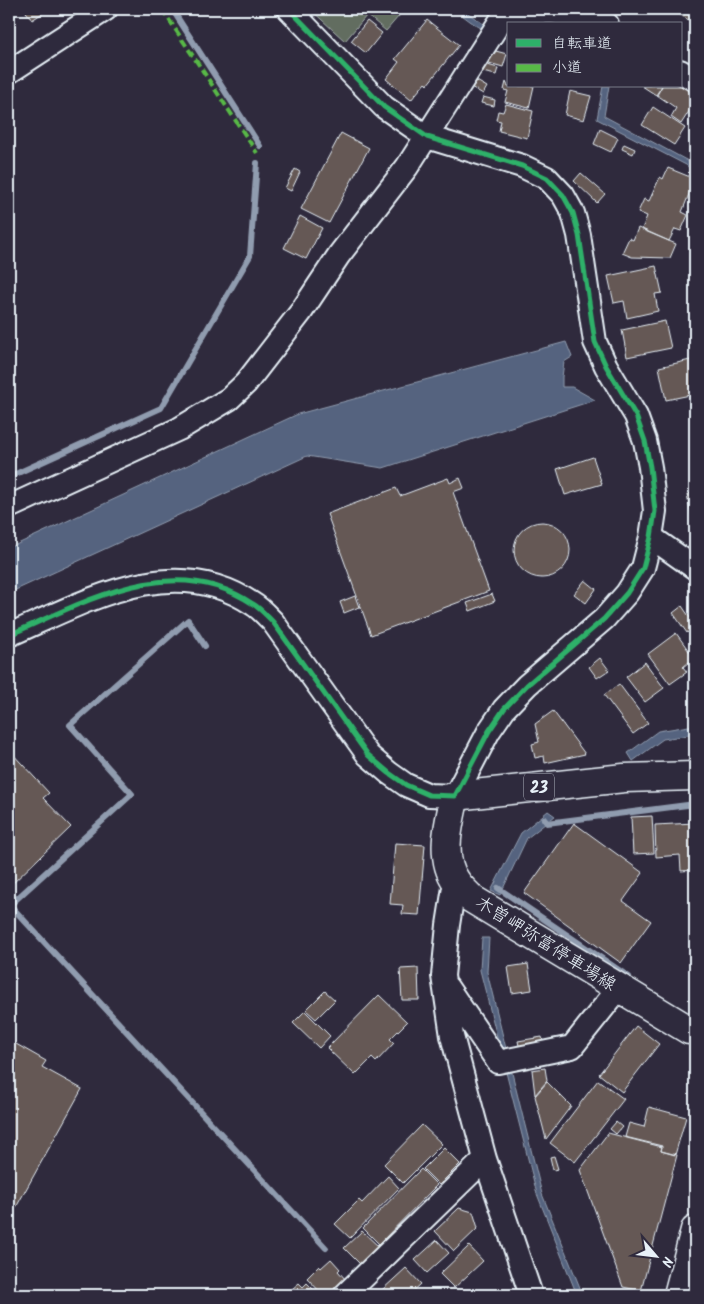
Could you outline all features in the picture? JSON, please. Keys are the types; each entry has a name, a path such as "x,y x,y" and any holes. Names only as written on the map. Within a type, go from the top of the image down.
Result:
{"main road":[{"name":"23","path":"624,778 695,761"},
{"name":"23","path":"454,796 624,778 695,776"},
{"name":"木曽岬弥富停車場線","path":"454,796 447,830 447,859 455,881 472,899 689,1030"},
{"path":"678,1295 695,1230"}],"street":[{"path":"9,72 106,9"},
{"path":"9,635 102,595 137,584 172,579 202,583 230,591 254,604 273,622 368,755 406,785 430,795 454,796 489,731 504,709 527,685 604,619 627,593 643,568 655,511 645,441 636,416 606,366 595,342 579,235 573,213 563,195 547,178 522,166 427,137 384,107 289,9"},
{"path":"9,507 179,429 229,399 246,383 282,337 339,255 407,167 501,20 550,12 604,22"},
{"path":"682,72 695,80"},
{"path":"651,537 695,568"},
{"path":"455,881 443,976 452,1036 485,1159 531,1295"},
{"path":"444,983 498,1062 572,1047 619,988"},
{"path":"345,1295 485,1159"}],"green space":[{"path":"310,9 405,9 386,31 367,15 345,41"}],"water":[{"path":"454,9 462,9 485,25 507,28 507,34 493,33 472,23"},
{"path":"603,88 609,88 604,116 688,161 695,166 695,172 686,165 597,119"},
{"path":"566,342 572,357 564,362 562,387 572,387 595,400 383,468 307,456 9,593 9,548 298,414"},
{"path":"695,725 695,734 663,739 633,761 628,753 658,731"},
{"path":"548,811 555,816 527,838 500,895 491,891 521,833"},
{"path":"482,938 489,938 487,972 542,1194 583,1295 577,1295 537,1194 480,970"}],"building":[{"path":"24,9 49,9 32,20"},
{"path":"671,9 695,9 695,24"},
{"path":"427,20 459,45 427,85 425,83 411,100 386,79 399,62 395,59"},
{"path":"367,21 382,33 366,53 351,41"},
{"path":"492,50 507,54 503,67 489,63"},
{"path":"484,64 498,68 496,75 482,72"},
{"path":"475,80 487,87 483,94 471,87"},
{"path":"682,81 695,90 695,102 681,124 671,117 676,108 657,95 661,88 682,88"},
{"path":"506,82 507,88 534,88 529,108 505,102 508,91 504,90"},
{"path":"645,88 661,88 656,95"},
{"path":"570,91 591,96 584,120 565,115"},
{"path":"483,97 495,100 494,106 481,103"},
{"path":"506,104 533,111 527,138 499,131 501,121 496,120 498,111 503,112"},
{"path":"653,107 685,128 674,145 642,125"},
{"path":"600,129 618,138 611,152 594,144"},
{"path":"341,133 369,148 329,223 301,209"},
{"path":"624,144 635,149 633,154 622,149"},
{"path":"668,168 695,179 682,212 688,215 681,231 675,229 669,241 642,229 647,216 638,212 644,199 649,201 660,177 663,179"},
{"path":"295,169 300,172 291,191 285,188"},
{"path":"581,173 605,194 597,203 574,181"},
{"path":"300,216 322,228 306,259 284,248"},
{"path":"638,228 676,244 670,258 632,257 622,253 629,238 633,240"},
{"path":"656,266 662,293 655,294 658,311 627,318 624,301 614,303 608,276"},
{"path":"665,321 671,348 627,357 622,330"},
{"path":"695,359 695,394 666,400 659,367"},
{"path":"593,457 602,484 565,495 557,469"},
{"path":"448,478 450,483 460,478 464,488 453,492 489,591 371,635 327,514 396,488 400,496"},
{"path":"695,493 695,535 687,494"},
{"path":"542,522 553,524 562,530 568,539 570,550 568,561 562,570 553,576 542,578 531,576 522,570 516,561 514,550 516,539 522,530 531,524"},
{"path":"585,580 596,589 586,603 574,594"},
{"path":"492,594 495,601 470,611 467,603"},
{"path":"355,596 359,607 344,613 340,602"},
{"path":"682,606 695,625 687,633 673,613"},
{"path":"676,633 694,658 683,667 687,672 670,684 648,654"},
{"path":"600,658 609,670 597,678 589,667"},
{"path":"645,662 664,688 645,702 626,677"},
{"path":"619,684 648,723 633,734 604,695"},
{"path":"553,711 585,754 545,763 544,756 535,758 532,744 539,742 535,724"},
{"path":"9,750 49,793 43,798 71,827 9,887"},
{"path":"652,816 654,853 633,854 631,817"},
{"path":"574,823 643,873 623,901 651,921 621,963 524,893"},
{"path":"695,823 695,870 681,871 680,855 656,857 655,825"},
{"path":"395,843 425,845 419,915 402,914 403,905 390,904"},
{"path":"528,964 532,990 512,993 508,967"},
{"path":"418,968 419,1000 402,1000 400,969"},
{"path":"325,991 335,1000 316,1019 306,1010"},
{"path":"379,995 407,1022 390,1039 394,1043 376,1062 372,1058 355,1075 327,1048"},
{"path":"305,1011 330,1036 319,1048 293,1023"},
{"path":"636,1026 659,1044 622,1092 599,1074"},
{"path":"542,1037 544,1046 520,1050 518,1041"},
{"path":"9,1040 46,1061 42,1067 82,1089 9,1220"},
{"path":"545,1068 547,1081 535,1095 532,1070"},
{"path":"598,1080 624,1099 575,1162 550,1143"},
{"path":"547,1082 571,1106 546,1139 535,1096"},
{"path":"649,1107 686,1117 675,1155 661,1151 662,1146 625,1137 629,1123 644,1127"},
{"path":"616,1122 622,1127 616,1134 610,1129"},
{"path":"422,1125 442,1144 403,1183 384,1164"},
{"path":"608,1133 662,1147 661,1151 677,1155 641,1291 623,1287 580,1170"},
{"path":"444,1148 460,1164 439,1185 423,1169"},
{"path":"554,1156 558,1169 553,1170 550,1157"},
{"path":"421,1169 437,1185 379,1244 363,1228"},
{"path":"388,1176 399,1188 350,1238 335,1224 359,1200 362,1203"},
{"path":"459,1208 473,1212 478,1228 454,1251 435,1231"},
{"path":"362,1231 379,1247 361,1265 344,1248"},
{"path":"437,1240 449,1253 427,1273 415,1260"},
{"path":"469,1246 483,1261 454,1288 440,1274"},
{"path":"331,1259 340,1269 338,1271 346,1280 330,1295 323,1295 307,1278 319,1266 321,1268"},
{"path":"406,1268 421,1284 409,1295 387,1295 382,1290"},
{"path":"299,1283 303,1287 307,1283 319,1295 285,1295"}],"waterway":[{"path":"172,9 260,146"},
{"path":"9,477 161,408 250,256 257,163"},
{"path":"205,646 188,620 70,725 132,794 10,905 326,1248"},
{"path":"544,819 547,823 695,804"},
{"path":"498,888 629,977"}],"marked path":[{"path":"162,9 257,153"}],"cycle path":[{"path":"9,635 99,596 130,587 161,581 192,581 223,588 256,606 273,622 368,755 406,785 429,795 455,796 489,731 504,709 527,685 604,619 627,593 643,568 655,511 645,441 636,416 606,366 595,342 579,235 573,213 563,195 547,178 522,166 427,137 384,107 289,9"}]}
